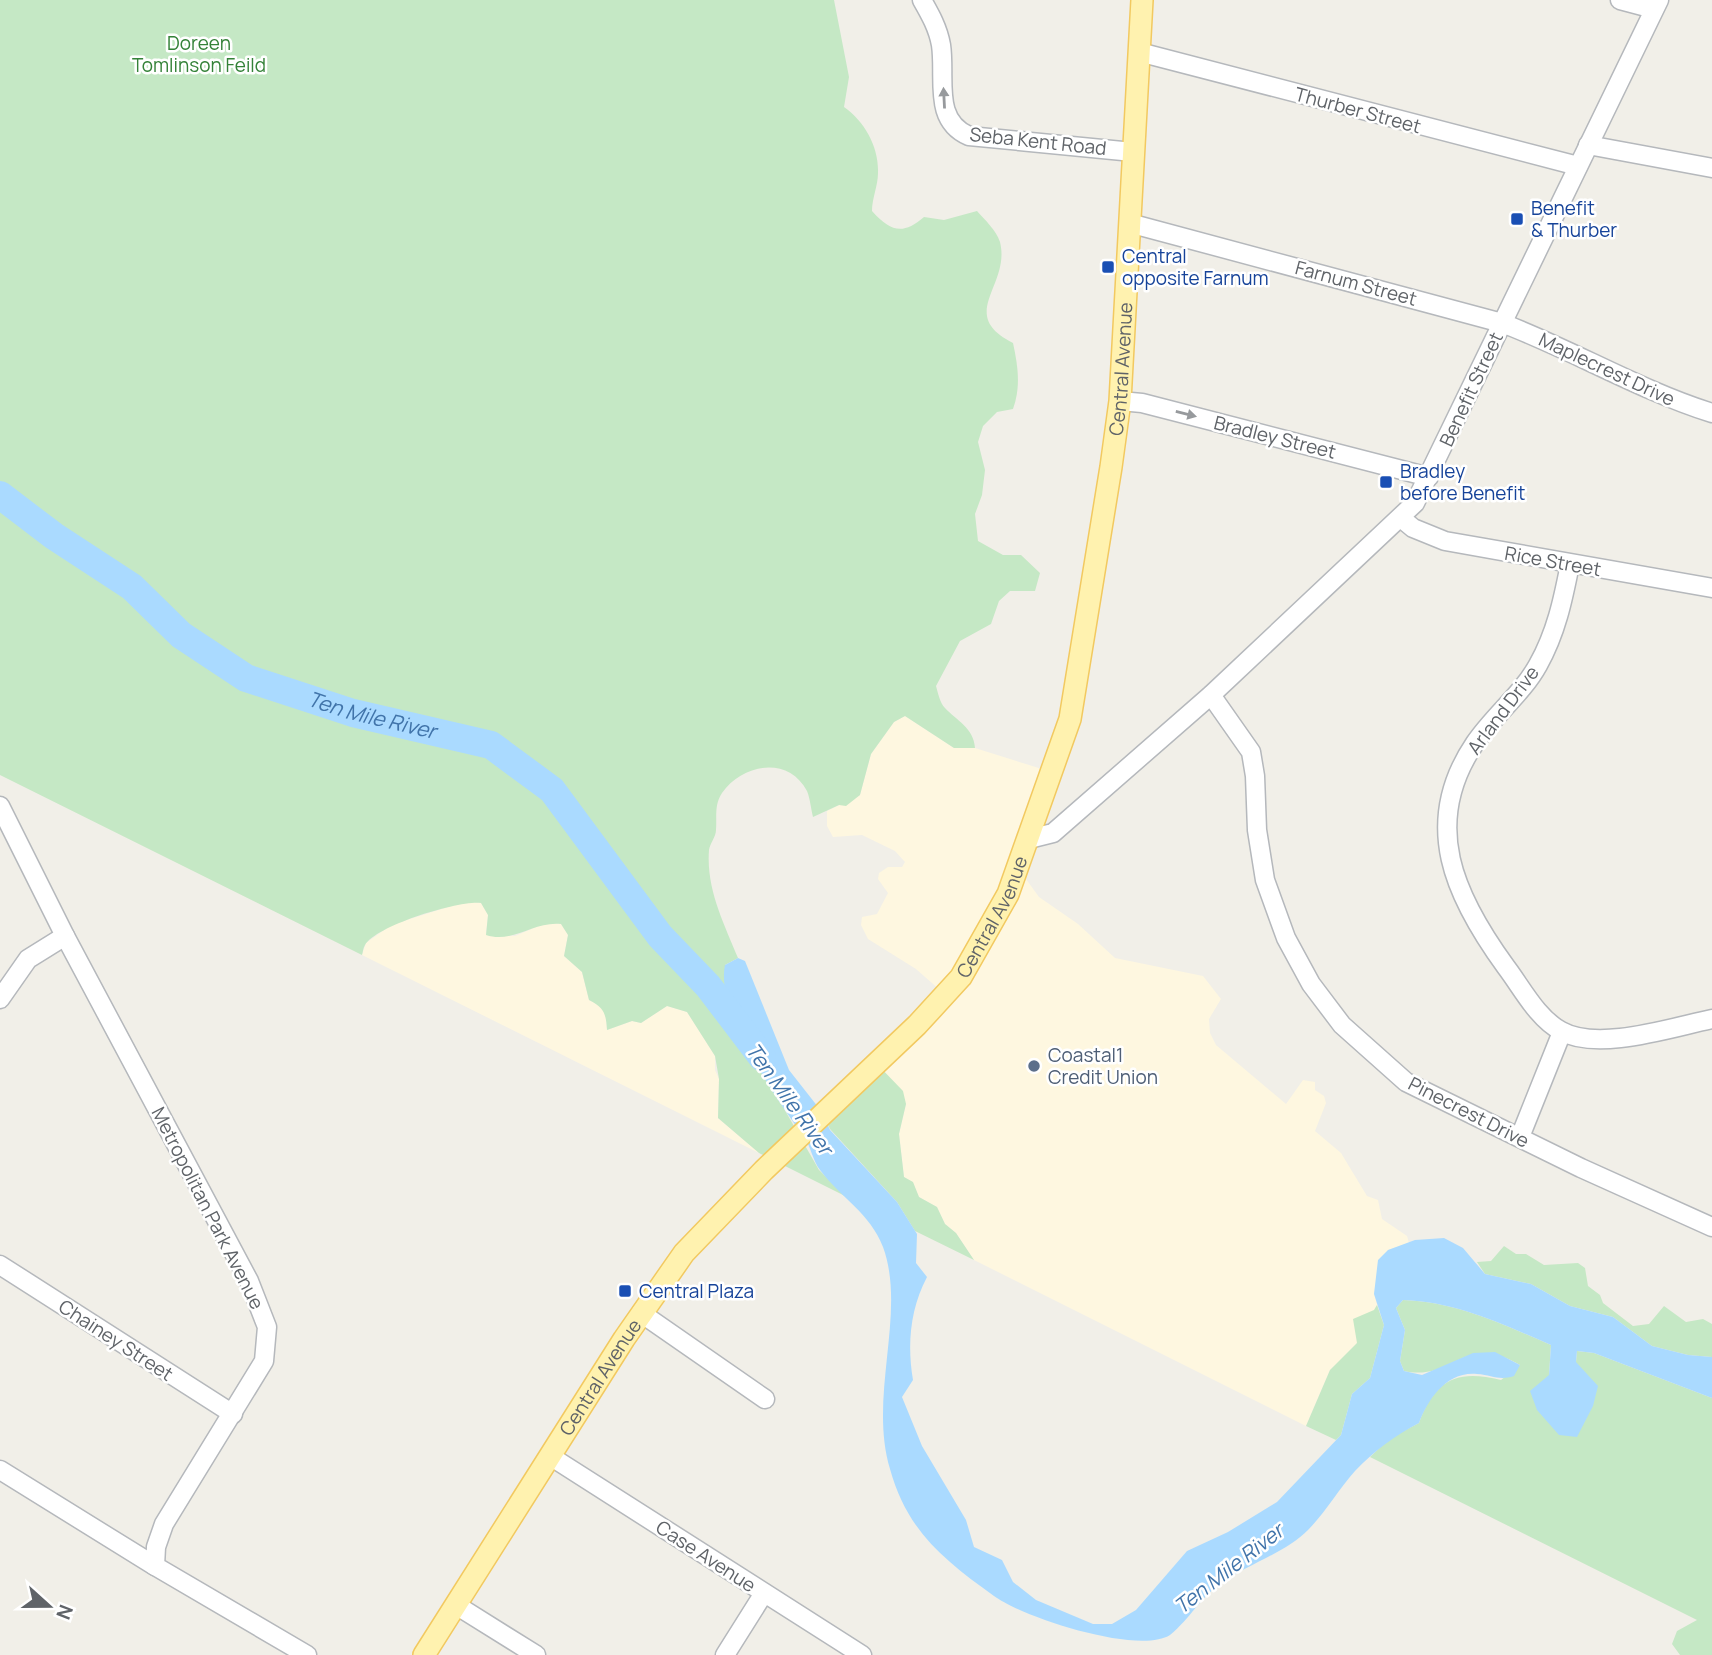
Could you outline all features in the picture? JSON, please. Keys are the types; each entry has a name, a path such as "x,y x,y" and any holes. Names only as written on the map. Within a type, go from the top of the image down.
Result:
{"main road":[{"name":"Central Avenue","path":"424,1655 641,1313 684,1253 711,1222 917,1025 961,977 1001,909 1029,839 1070,719 1120,401 1142,0"}],"street":[{"name":"Seba Kent Road","path":"922,0 938,33 945,112 956,130 968,136 1133,152"},
{"path":"1620,0 1657,4"},
{"name":"Benefit Street","path":"1029,839 1053,833 1211,695 1415,503 1657,4"},
{"name":"Thurber Street","path":"1139,52 1578,166"},
{"path":"1588,145 1712,168"},
{"name":"Farnum Street","path":"1129,223 1502,323"},
{"name":"Maplecrest Drive","path":"1502,323 1556,343 1674,401 1712,413"},
{"name":"Bradley Street","path":"1120,401 1142,403 1429,477"},
{"name":"Rice Street","path":"1401,518 1432,538 1712,588"},
{"name":"Arland Drive","path":"1563,1032 1540,1013 1466,907 1455,879 1448,836 1452,796 1466,758 1538,666 1560,616 1570,564"},
{"name":"Pinecrest Drive","path":"1211,695 1251,752 1255,775 1257,830 1265,880 1286,938 1311,984 1342,1025 1406,1082 1712,1227"},
{"name":"Metropolitan Park Avenue","path":"0,806 65,936 264,1314 268,1338 264,1361 164,1524 156,1547 155,1566"},
{"path":"0,999 28,959 65,936"},
{"path":"1520,1137 1563,1032 1603,1039 1712,1019"},
{"name":"Chainey Street","path":"0,1265 233,1414"},
{"path":"641,1313 765,1399"},
{"name":"Case Avenue","path":"550,1456 862,1655"},
{"path":"0,1470 155,1566 307,1655"},
{"path":"726,1655 764,1593"},
{"path":"456,1605 536,1655"}],"shaded area":[{"path":"905,716 954,748 975,748 1045,770 1018,868 1039,897 1078,924 1115,958 1203,976 1221,999 1209,1019 1210,1033 1216,1045 1286,1104 1303,1080 1315,1082 1315,1090 1324,1096 1326,1103 1315,1131 1341,1153 1367,1196 1378,1200 1382,1219 1407,1236 1409,1243 1388,1250 1374,1293 1377,1305 1353,1350 1330,1370 1306,1426 974,1260 956,1233 945,1224 937,1207 919,1197 913,1183 904,1177 899,1134 906,1104 876,1063 941,991 916,969 868,939 861,925 862,917 877,914 888,893 878,879 879,873 888,867 902,867 905,862 895,851 862,835 833,837 827,826 827,811 860,795 871,754 894,722"},
{"path":"467,901 481,903 488,915 486,934 515,936 548,922 561,924 568,935 564,956 582,972 589,1000 601,1006 606,1013 607,1030 632,1021 641,1023 667,1006 687,1012 715,1056 715,1070 719,1079 718,1118 759,1153 362,955 366,943 391,925"}],"green space":[{"name":"Doreen Tomlinson Feild","path":"0,0 834,0 849,77 844,107 852,113 869,136 878,163 872,211 891,227 903,229 924,217 944,220 977,211 993,229 1000,242 999,272 989,298 988,321 997,332 1013,343 1018,385 1013,409 997,412 983,426 978,442 985,470 982,495 975,514 978,541 1003,555 1021,555 1040,573 1035,591 1010,591 999,601 991,624 960,641 936,686 943,706 968,730 975,748 954,748 905,716 894,722 871,754 860,795 846,806 839,805 813,817 807,791 799,780 789,772 777,768 753,770 741,775 722,793 718,802 716,833 709,850 710,878 717,906 738,958 725,965 725,994 750,1049 819,1170 847,1197 759,1153 718,1118 719,1079 715,1056 687,1012 667,1006 641,1023 632,1021 607,1030 603,1012 589,1000 582,972 564,956 568,935 561,924 496,937 486,935 488,915 481,903 456,905 420,915 385,930 365,945 362,955 0,775"},
{"path":"876,1063 903,1091 906,1104 899,1134 904,1177 913,1182 919,1197 937,1207 945,1224 956,1233 974,1260 915,1231 897,1202 830,1129 822,1112"},
{"path":"1504,1246 1516,1254 1526,1254 1544,1265 1578,1263 1585,1268 1588,1286 1600,1295 1603,1303 1633,1326 1649,1324 1664,1306 1686,1322 1703,1319 1712,1324 1712,1357 1688,1355 1652,1346 1613,1317 1570,1306 1531,1284 1485,1274 1477,1262 1491,1261"},
{"path":"1403,1300 1461,1310 1551,1345 1549,1375 1576,1362 1577,1351 1594,1353 1712,1398 1712,1655 1680,1655 1672,1644 1677,1631 1697,1620 1370,1457 1390,1438 1419,1423 1432,1396 1440,1387 1460,1377 1501,1380 1520,1365 1501,1356 1485,1353 1471,1355 1435,1370 1421,1373 1404,1371 1400,1361 1405,1330 1396,1308"},
{"path":"1377,1305 1384,1325 1370,1378 1352,1394 1341,1435 1336,1440 1306,1426 1330,1370 1357,1343 1353,1319 1374,1310"}],"water":[{"path":"738,958 745,961 789,1070 822,1112 830,1130 897,1202 917,1234 916,1263 927,1277 911,1327 913,1380 902,1397 922,1446 966,1520 974,1547 1002,1560 1013,1582 1036,1600 1093,1624 1112,1624 1136,1610 1187,1551 1228,1532 1277,1502 1341,1435 1352,1394 1370,1378 1384,1325 1374,1294 1378,1260 1388,1250 1415,1240 1444,1238 1463,1248 1485,1274 1531,1284 1570,1306 1613,1317 1652,1346 1688,1355 1712,1357 1712,1398 1594,1353 1577,1351 1576,1362 1598,1386 1593,1406 1577,1437 1559,1435 1537,1410 1530,1391 1549,1375 1551,1345 1461,1310 1403,1300 1396,1308 1405,1330 1400,1361 1404,1371 1422,1375 1473,1353 1495,1352 1520,1365 1514,1376 1500,1378 1466,1374 1440,1388 1419,1423 1385,1444 1362,1464 1300,1538 1215,1588 1170,1635 1155,1640 1109,1637 1055,1623 1009,1605 959,1570 930,1542 906,1510 897,1491 884,1441 884,1384 891,1299 889,1272 883,1247 863,1215 820,1170 806,1141 779,1101 738,1030 724,984 725,965"}],"waterway":[{"name":"Ten Mile River","path":"0,495 54,536 132,587 181,635 246,678 353,713 491,745 552,790 660,936 708,986 762,1057"}],"place":[{"name":"Benefit & Thurber","path":"1517,219"},
{"name":"Central opposite Farnum","path":"1108,267"},
{"name":"Bradley before Benefit","path":"1386,482"},
{"name":"Coastal1 Credit Union","path":"1034,1066"},
{"name":"Central Plaza","path":"625,1291"}]}
